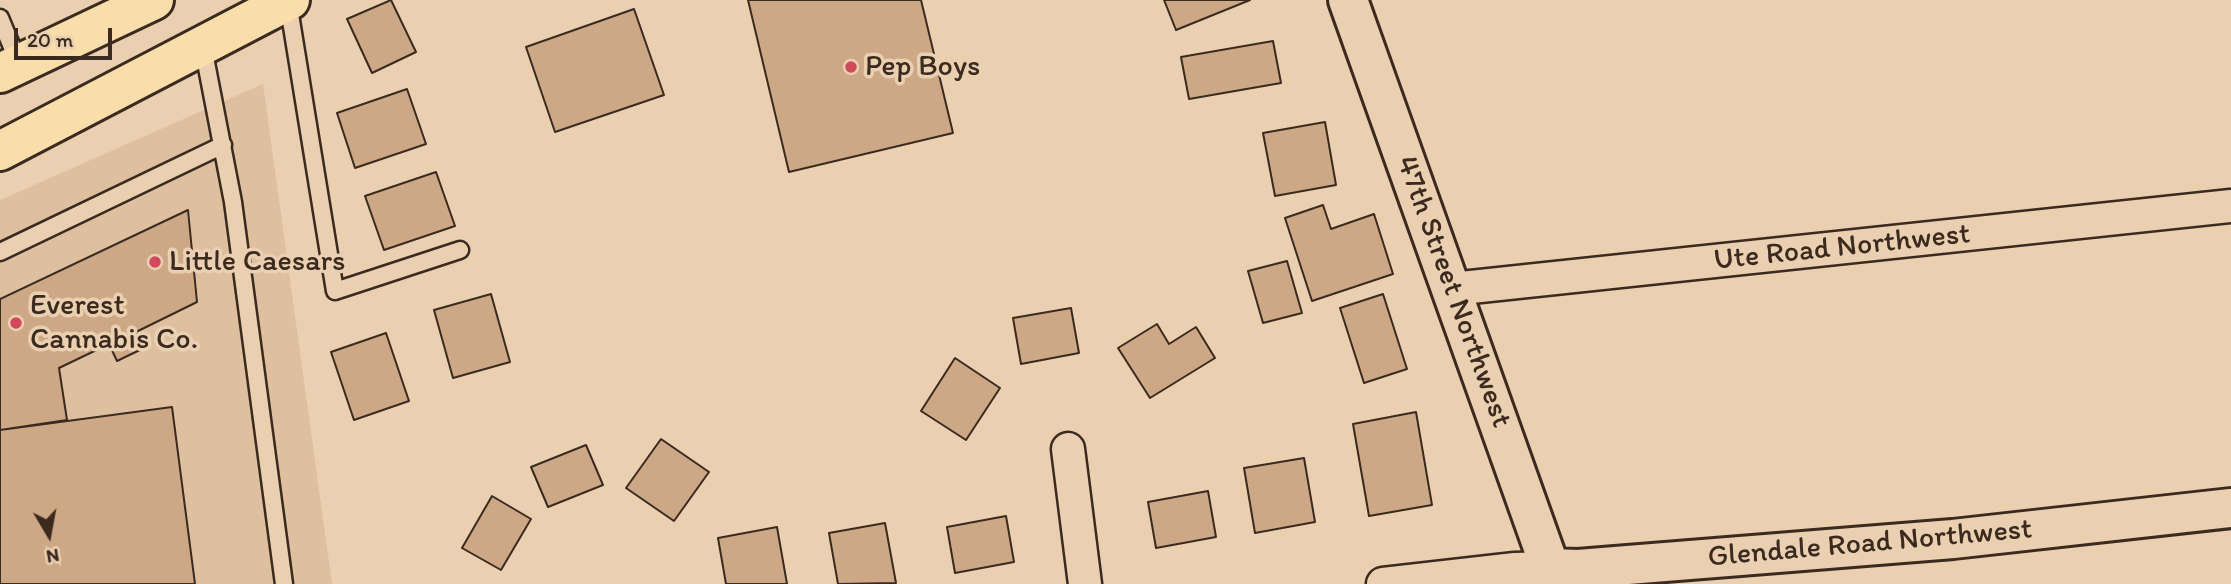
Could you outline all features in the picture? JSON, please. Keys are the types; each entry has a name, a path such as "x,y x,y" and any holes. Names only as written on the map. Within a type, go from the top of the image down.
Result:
{"main road":[{"path":"9,68 154,0"},
{"path":"0,151 289,1"}],"street":[{"name":"47th Street Northwest","path":"1348,0 1554,576"},
{"name":"Ute Road Northwest","path":"1452,289 2231,206"},
{"path":"1068,449 1085,584"},
{"name":"Glendale Road Northwest","path":"1383,584 1515,569 1554,576 1578,569 1939,540 2231,508"}],"lane":[{"path":"289,1 335,291 460,250"},
{"path":"0,19 9,68"},
{"path":"203,46 233,202 284,584"},
{"path":"0,252 222,145"}],"shaded area":[{"path":"263,84 332,584 0,584 0,200"}],"building":[{"path":"391,0 416,52 372,73 347,19"},
{"name":"Pep Boys","path":"748,0 921,0 953,133 789,172"},
{"path":"1164,0 1250,0 1176,30"},
{"path":"634,9 664,95 555,132 526,47"},
{"path":"1273,41 1281,83 1189,99 1181,57"},
{"path":"407,89 426,144 355,168 337,113"},
{"path":"1325,122 1336,185 1275,196 1263,133"},
{"path":"436,172 455,226 384,250 365,196"},
{"path":"1323,205 1331,229 1374,214 1393,274 1312,301 1285,218"},
{"path":"188,210 197,302 136,332 144,348 117,361 109,344 59,368 67,420 0,430 0,299"},
{"path":"1287,261 1302,313 1263,323 1248,271"},
{"path":"491,294 510,362 453,378 434,310"},
{"path":"1383,294 1407,369 1364,383 1340,308"},
{"path":"1071,308 1079,353 1021,364 1013,318"},
{"path":"1157,324 1169,344 1196,327 1215,358 1150,398 1118,348"},
{"path":"386,333 409,401 354,420 331,352"},
{"path":"955,358 1000,388 966,440 921,411"},
{"path":"172,407 195,584 0,584 0,430"},
{"path":"1416,412 1432,505 1369,516 1353,424"},
{"path":"661,439 709,472 674,521 626,488"},
{"path":"586,445 603,485 548,507 531,467"},
{"path":"1304,458 1315,522 1255,533 1244,468"},
{"path":"1208,491 1216,537 1156,548 1148,502"},
{"path":"492,496 531,519 501,570 462,548"},
{"path":"1006,516 1014,562 955,573 947,527"},
{"path":"885,523 896,583 838,584 829,533"},
{"path":"777,527 787,584 726,584 718,538"}],"place":[{"name":"Pep Boys","path":"851,67"},
{"name":"Little Caesars","path":"155,262"},
{"name":"Everest Cannabis Co.","path":"16,323"}]}
